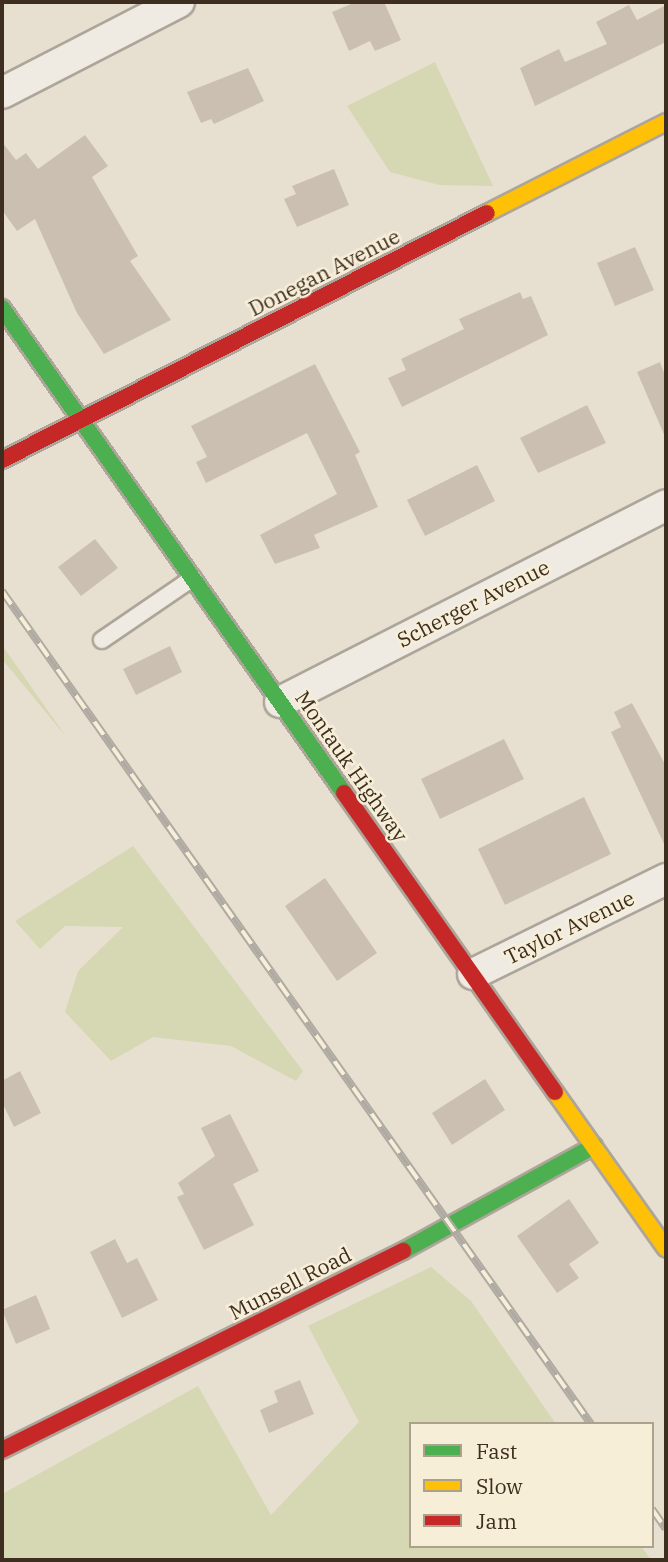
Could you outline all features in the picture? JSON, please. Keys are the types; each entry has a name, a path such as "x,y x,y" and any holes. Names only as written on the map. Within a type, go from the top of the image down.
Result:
{"street":[{"path":"2,93 179,2"},
{"name":"Donegan Avenue","path":"2,460 666,122"},
{"name":"Montauk Highway","path":"2,308 666,1249"},
{"name":"Scherger Avenue","path":"280,702 666,505"},
{"name":"Taylor Avenue","path":"473,974 666,879"},
{"name":"Munsell Road","path":"2,1450 451,1227 594,1146"}],"lane":[{"path":"102,640 193,578"},
{"path":"650,1227 666,1217"}],"green space":[{"path":"435,62 493,186 439,185 390,172 347,106"},
{"path":"2,645 67,738 2,659"},
{"path":"133,846 303,1071 296,1081 231,1046 153,1037 111,1061 65,1012 78,971 123,927 65,926 40,949 15,921"},
{"path":"431,1267 471,1301 555,1422 409,1422 409,1548 642,1548 651,1560 2,1560 2,1494 198,1386 271,1515 359,1422 308,1326"}],"building":[{"path":"356,2 384,2 401,40 375,51 370,41 349,51 332,12"},
{"path":"629,5 637,20 666,5 666,42 535,106 520,68 559,49 565,62 607,44 596,22"},
{"path":"248,68 264,101 214,124 211,119 201,123 187,92"},
{"path":"85,135 108,166 92,177 138,256 130,261 171,320 104,354 77,313 35,219 17,231 2,210 2,142 16,160 26,153 38,169"},
{"path":"334,169 349,205 297,227 284,199 296,194 292,186"},
{"path":"635,247 654,290 615,306 597,263"},
{"path":"520,292 523,299 531,296 548,335 402,407 388,378 406,370 401,359 464,329 459,319"},
{"path":"660,362 666,378 666,439 637,372"},
{"path":"315,364 360,452 355,455 378,507 314,535 320,548 275,564 260,535 337,494 307,433 206,483 196,462 207,457 191,426"},
{"path":"587,405 606,443 538,473 520,438"},
{"path":"477,465 495,501 425,536 407,500"},
{"path":"95,539 118,568 81,596 58,567"},
{"path":"170,646 182,672 136,695 123,669"},
{"path":"632,703 666,766 666,848 611,732 621,727 614,712"},
{"path":"504,739 524,779 440,819 421,779"},
{"path":"584,797 611,854 505,905 478,849"},
{"path":"325,878 377,953 337,981 285,906"},
{"path":"20,1071 41,1113 14,1127 2,1102 2,1081"},
{"path":"485,1079 505,1110 452,1145 432,1113"},
{"path":"230,1114 259,1171 233,1184 254,1225 204,1250 177,1197 184,1194 178,1183 215,1156 201,1128"},
{"path":"569,1199 599,1243 569,1264 579,1278 557,1293 517,1236"},
{"path":"115,1239 127,1263 137,1258 158,1300 122,1318 90,1252"},
{"path":"36,1295 50,1329 16,1344 2,1310"},
{"path":"300,1380 314,1414 269,1433 260,1410 278,1402 274,1391"}],"railway":[{"path":"2,591 590,1422"},
{"path":"654,1512 666,1529"}],"traffic: fast":[{"path":"2,308 344,793"},
{"path":"403,1251 594,1146"}],"traffic: slow":[{"path":"487,213 666,122"},
{"path":"555,1092 666,1249"}],"traffic: jam":[{"path":"2,460 487,213"},
{"path":"344,793 555,1092"},
{"path":"2,1450 403,1251"}]}
